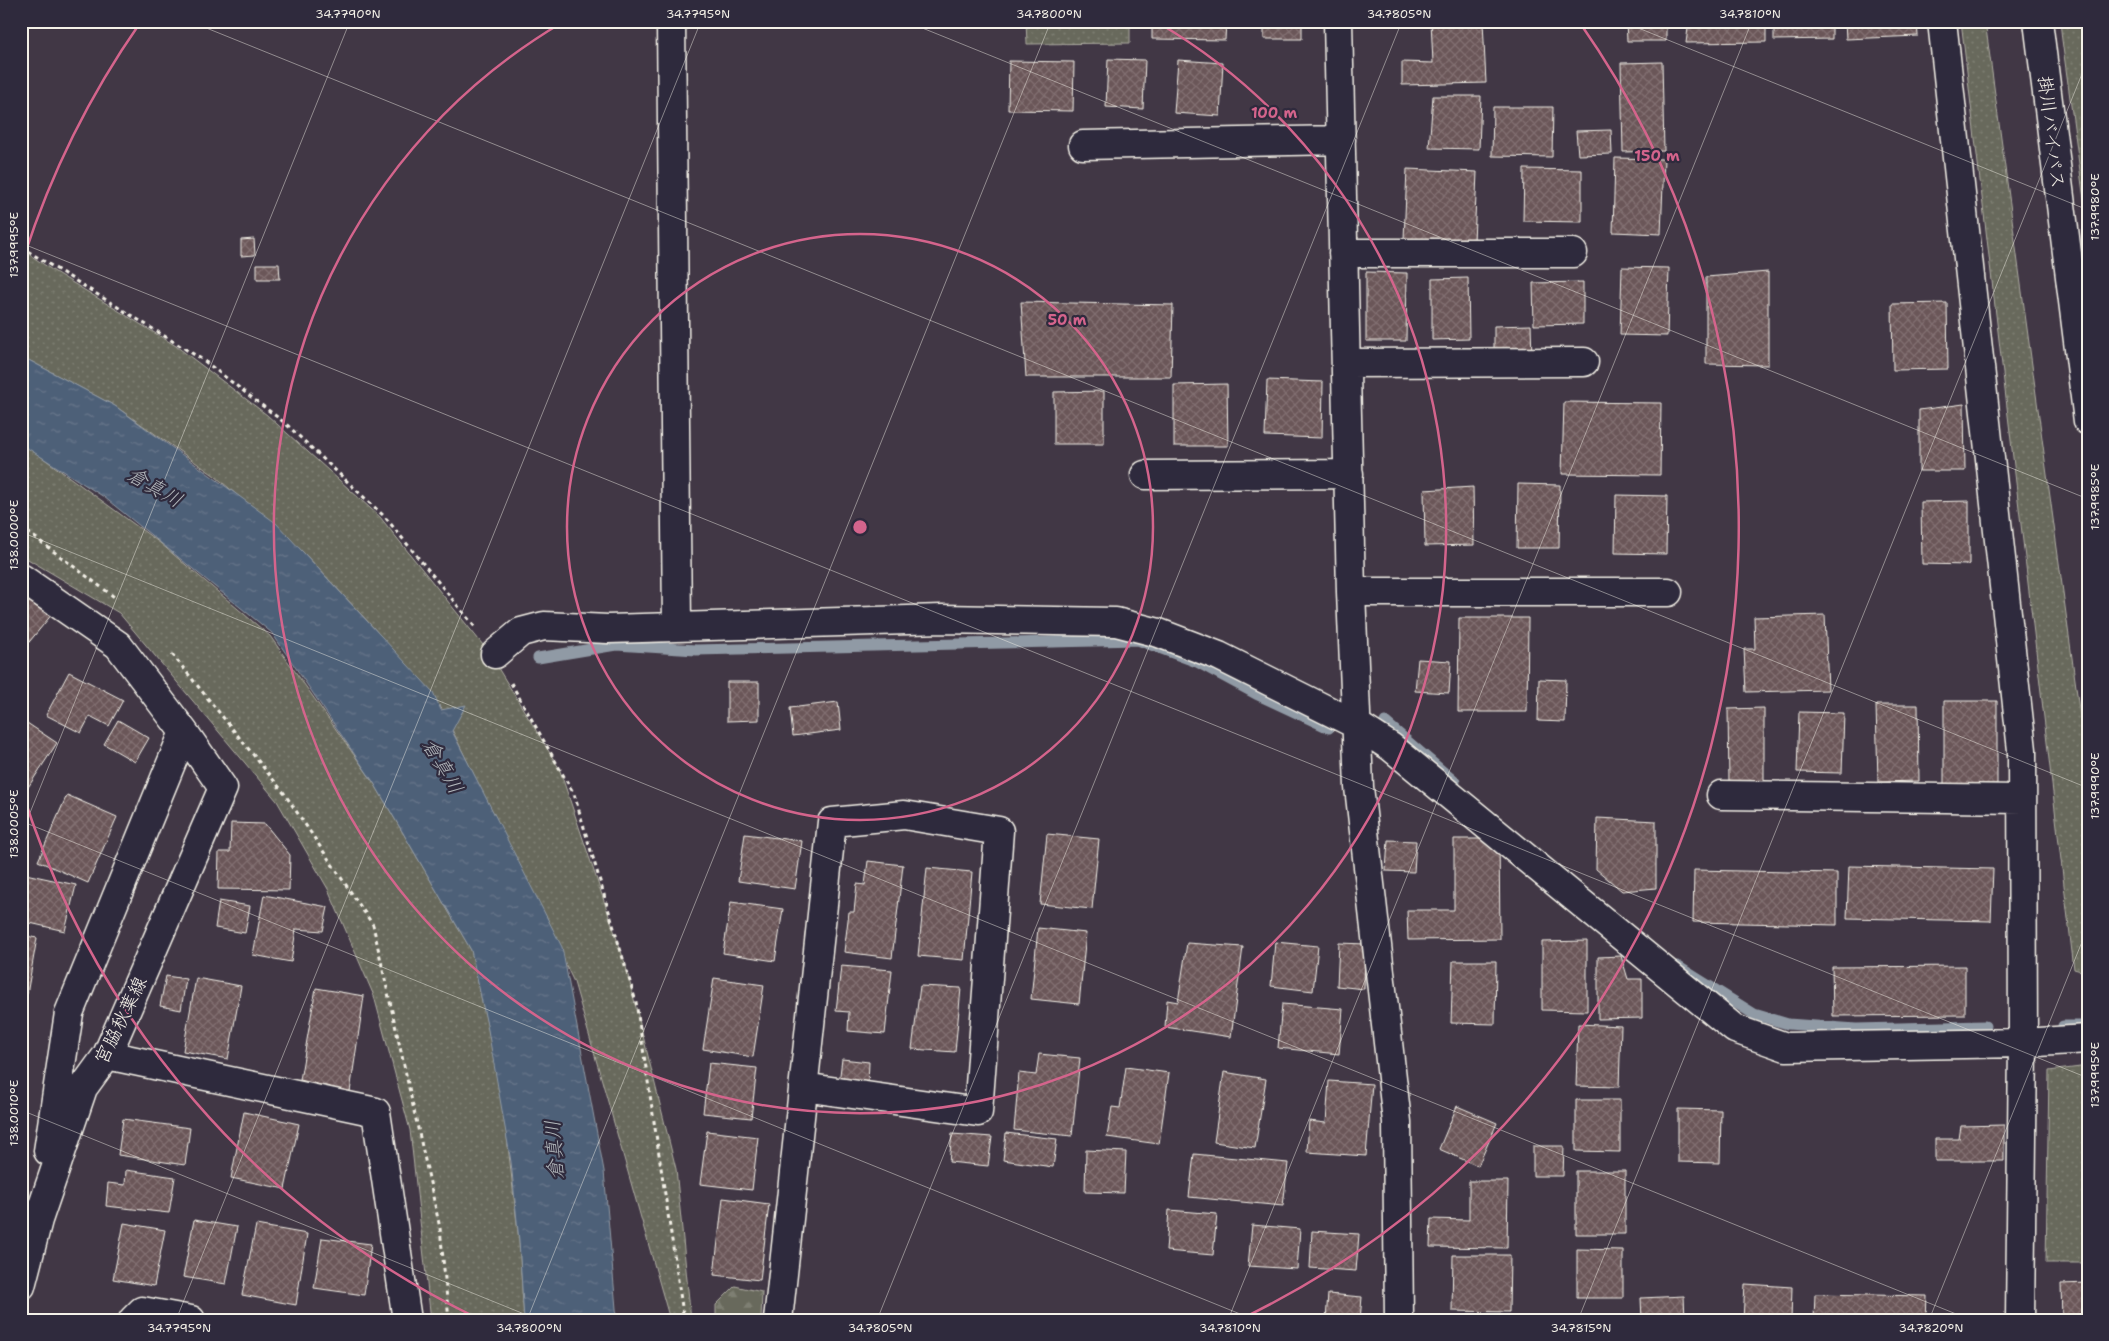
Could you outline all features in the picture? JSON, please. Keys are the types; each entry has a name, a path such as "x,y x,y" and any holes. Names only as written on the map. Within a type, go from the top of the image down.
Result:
{"main road":[{"path":"671,21 677,626"},
{"path":"1338,21 1351,592 1357,725 1360,788 1397,1122 1399,1320"},
{"path":"1942,21 2021,740 2023,1043 2020,1320"},
{"name":"掛川バイパス","path":"2038,21 2088,421"},
{"path":"1083,145 1341,140"},
{"path":"1343,253 1573,253"},
{"path":"1346,363 1584,362"},
{"path":"1145,475 1349,474"},
{"path":"21,578 118,645 184,732 69,1013 38,1220"},
{"path":"1351,592 1668,592"},
{"path":"495,654 521,632 544,626 608,629 942,619 1116,622 1159,634 1219,656 1357,725 1391,747 1735,1029 1786,1047 2023,1043 2088,1039"},
{"name":"宮脇秋葉線","path":"21,1286 38,1220 83,1088 107,1055 223,788 184,732"},
{"path":"1721,795 2022,800"},
{"path":"778,1320 803,1087 832,822 904,815 999,830 978,1112 803,1087"},
{"path":"107,1055 376,1112 407,1320"},
{"path":"133,1320 142,1311 191,1320"}],"path":[{"path":"21,247 203,360 285,423 385,517 489,643 574,794 633,994 684,1320"},
{"path":"21,527 120,601"},
{"path":"167,649 284,793 373,925 440,1228 449,1320"}],"green space":[{"path":"1026,21 1130,21 1130,43 1027,44"},
{"path":"1961,21 1985,21 2088,775 2088,973 2074,969"},
{"path":"2060,21 2088,21 2088,229 2062,40"},
{"path":"21,249 176,346 267,415 380,517 487,650 559,768 625,963 676,1169 691,1320 670,1320 574,982 442,709 372,626 305,554 215,476 115,406 21,356"},
{"path":"21,442 160,543 270,636 374,783 471,950 502,1093 519,1241 524,1320 431,1320 410,1130 374,996 328,889 277,801 119,613 21,555"},
{"path":"2088,1066 2088,1263 2046,1263 2049,1071"},
{"path":"735,1286 762,1292 761,1320 716,1320 716,1305"}],"water":[{"name":"倉真川","path":"21,356 115,406 276,523 433,692 441,710 466,705 452,731 562,947 604,1171 617,1320 524,1320 511,1162 488,1030 471,950 374,783 272,633 104,497 21,444"}],"building":[{"path":"1152,21 1226,21 1225,40 1152,39"},
{"path":"1264,21 1302,21 1302,39 1264,39"},
{"path":"1431,21 1483,21 1486,83 1402,85 1402,62 1433,63"},
{"path":"1512,21 1566,21 1566,26 1512,24"},
{"path":"1626,21 1666,21 1666,41 1627,41"},
{"path":"1689,21 1766,21 1766,42 1686,43"},
{"path":"1774,21 1832,21 1832,39 1774,40"},
{"path":"1845,21 1917,21 1918,36 1846,39"},
{"path":"1108,59 1145,60 1143,109 1106,107"},
{"path":"1178,60 1223,63 1220,116 1174,113"},
{"path":"1009,61 1074,62 1073,111 1008,110"},
{"path":"1662,62 1664,151 1623,152 1621,63"},
{"path":"1433,96 1481,96 1479,149 1429,148"},
{"path":"1493,107 1553,107 1552,157 1492,156"},
{"path":"1611,130 1612,154 1578,155 1576,131"},
{"path":"1615,158 1664,159 1661,234 1613,232"},
{"path":"1407,169 1477,172 1474,242 1404,239"},
{"path":"1524,169 1582,170 1582,222 1523,221"},
{"path":"254,239 255,255 241,256 241,240"},
{"path":"257,264 279,264 280,279 257,279"},
{"path":"1622,267 1669,268 1667,336 1620,335"},
{"path":"1366,272 1407,273 1406,341 1366,341"},
{"path":"1768,272 1768,365 1706,364 1706,277"},
{"path":"1468,278 1469,339 1432,340 1432,279"},
{"path":"1583,282 1583,324 1534,325 1533,283"},
{"path":"1021,302 1173,305 1171,377 1026,377"},
{"path":"1947,303 1948,369 1893,370 1892,304"},
{"path":"1531,325 1532,358 1494,358 1494,326"},
{"path":"1267,380 1323,382 1322,438 1265,436"},
{"path":"1227,384 1228,446 1174,446 1174,385"},
{"path":"1104,391 1104,444 1054,444 1054,392"},
{"path":"1564,402 1661,403 1660,475 1562,474"},
{"path":"1964,404 1965,471 1919,471 1919,410"},
{"path":"1518,484 1560,485 1559,548 1517,548"},
{"path":"1473,487 1474,545 1425,546 1424,490"},
{"path":"1616,495 1667,496 1666,554 1615,553"},
{"path":"1969,501 1969,565 1922,564 1921,502"},
{"path":"32,597 53,613 25,647 21,645 21,612"},
{"path":"1825,615 1828,690 1746,692 1744,649 1755,649 1754,617"},
{"path":"1459,618 1528,618 1527,712 1458,712"},
{"path":"1418,659 1451,661 1449,693 1415,691"},
{"path":"69,672 123,700 109,726 90,716 81,733 46,715"},
{"path":"1539,679 1566,680 1565,722 1538,721"},
{"path":"727,682 759,682 759,720 727,721"},
{"path":"1944,701 1997,701 1997,784 1944,784"},
{"path":"838,702 841,730 793,736 790,708"},
{"path":"1876,705 1918,705 1919,781 1878,782"},
{"path":"1764,708 1764,783 1729,783 1728,709"},
{"path":"1799,712 1844,713 1842,773 1797,772"},
{"path":"21,719 57,743 21,798"},
{"path":"118,720 149,738 135,762 104,744"},
{"path":"67,795 117,817 88,883 38,861"},
{"path":"1597,818 1656,821 1656,888 1622,891 1596,869"},
{"path":"231,823 265,824 290,855 289,890 218,889 219,852 230,852"},
{"path":"745,834 802,841 795,889 738,881"},
{"path":"1047,834 1099,839 1092,909 1040,904"},
{"path":"1454,839 1499,839 1500,939 1408,940 1407,910 1454,910"},
{"path":"1388,840 1416,841 1414,872 1386,871"},
{"path":"868,861 903,865 892,958 844,952 849,912 854,912 857,884 865,885"},
{"path":"1849,866 1993,869 1991,921 1847,918"},
{"path":"927,868 972,872 964,960 918,956"},
{"path":"1694,870 1837,873 1837,925 1693,922"},
{"path":"21,873 76,885 65,931 21,921"},
{"path":"264,895 328,907 323,931 296,929 291,962 253,955"},
{"path":"219,901 250,906 245,933 215,928"},
{"path":"731,902 783,909 775,961 723,953"},
{"path":"1038,928 1086,933 1079,1004 1031,999"},
{"path":"21,935 37,938 27,994 21,992"},
{"path":"1587,941 1587,1011 1542,1010 1542,942"},
{"path":"1275,942 1318,946 1313,991 1271,986"},
{"path":"1187,943 1243,947 1231,1037 1165,1027 1167,1000 1178,1002"},
{"path":"1339,943 1365,944 1364,989 1337,986"},
{"path":"1621,956 1628,979 1642,979 1642,1018 1598,1019 1598,957"},
{"path":"1453,961 1496,961 1495,1024 1451,1023"},
{"path":"841,966 892,970 885,1034 848,1031 849,1012 836,1011"},
{"path":"1965,966 1965,1015 1833,1016 1832,967"},
{"path":"166,976 186,979 181,1010 160,1006"},
{"path":"196,978 241,986 228,1059 183,1051"},
{"path":"714,978 764,985 753,1057 703,1049"},
{"path":"920,986 961,988 955,1052 912,1049"},
{"path":"316,988 364,996 350,1092 300,1080"},
{"path":"1282,1004 1343,1009 1339,1054 1278,1048"},
{"path":"21,1010 26,1011 21,1044"},
{"path":"1578,1024 1621,1026 1619,1087 1576,1086"},
{"path":"1039,1054 1080,1058 1072,1136 1014,1130 1019,1073 1036,1075"},
{"path":"842,1059 869,1062 868,1085 839,1083"},
{"path":"709,1063 757,1068 751,1118 703,1113"},
{"path":"1126,1067 1169,1073 1159,1144 1107,1137 1112,1107 1120,1108"},
{"path":"1224,1072 1266,1079 1255,1148 1214,1142"},
{"path":"1329,1081 1372,1084 1366,1156 1307,1152 1309,1121 1326,1123"},
{"path":"1576,1100 1620,1100 1620,1152 1576,1151"},
{"path":"1457,1106 1497,1123 1478,1166 1439,1149"},
{"path":"1678,1109 1721,1110 1720,1163 1678,1162"},
{"path":"244,1112 299,1124 285,1189 231,1178"},
{"path":"123,1119 190,1128 185,1165 118,1155"},
{"path":"2004,1125 2004,1161 1935,1161 1935,1139 1959,1139 1961,1126"},
{"path":"707,1131 758,1137 752,1190 700,1184"},
{"path":"1006,1133 1057,1139 1053,1167 1003,1160"},
{"path":"952,1134 992,1137 988,1166 949,1162"},
{"path":"1533,1146 1564,1146 1563,1176 1533,1176"},
{"path":"1086,1150 1126,1152 1124,1193 1085,1192"},
{"path":"1194,1154 1288,1163 1283,1206 1189,1197"},
{"path":"126,1170 175,1177 169,1213 106,1206 108,1183 125,1185"},
{"path":"1576,1171 1625,1171 1625,1234 1576,1234"},
{"path":"1469,1181 1508,1181 1507,1248 1430,1247 1431,1219 1469,1220"},
{"path":"723,1198 769,1204 760,1280 714,1275"},
{"path":"1169,1210 1217,1214 1213,1255 1166,1251"},
{"path":"194,1220 237,1227 226,1284 183,1277"},
{"path":"124,1223 165,1230 154,1286 113,1279"},
{"path":"256,1225 307,1234 296,1305 242,1295"},
{"path":"1252,1225 1300,1229 1297,1269 1248,1266"},
{"path":"1312,1231 1359,1234 1356,1271 1310,1268"},
{"path":"322,1238 371,1244 364,1295 314,1288"},
{"path":"1577,1249 1623,1250 1623,1298 1577,1298"},
{"path":"1453,1255 1510,1255 1509,1312 1452,1311"},
{"path":"2088,1283 2088,1320 2062,1320 2061,1284"},
{"path":"1745,1284 1792,1287 1791,1320 1743,1320"},
{"path":"1328,1294 1362,1297 1360,1320 1316,1320 1326,1319"},
{"path":"1815,1294 1927,1296 1926,1320 1814,1320"},
{"path":"1684,1296 1685,1320 1642,1320 1641,1298"}],"waterway":[{"path":"538,658 616,645 696,650 1138,640 1197,662 1256,694 1329,728"},
{"path":"1385,722 1455,782"},
{"path":"1677,966 1754,1014 1788,1024 1856,1029 1985,1026"},
{"path":"2063,1026 2088,1026"}]}
